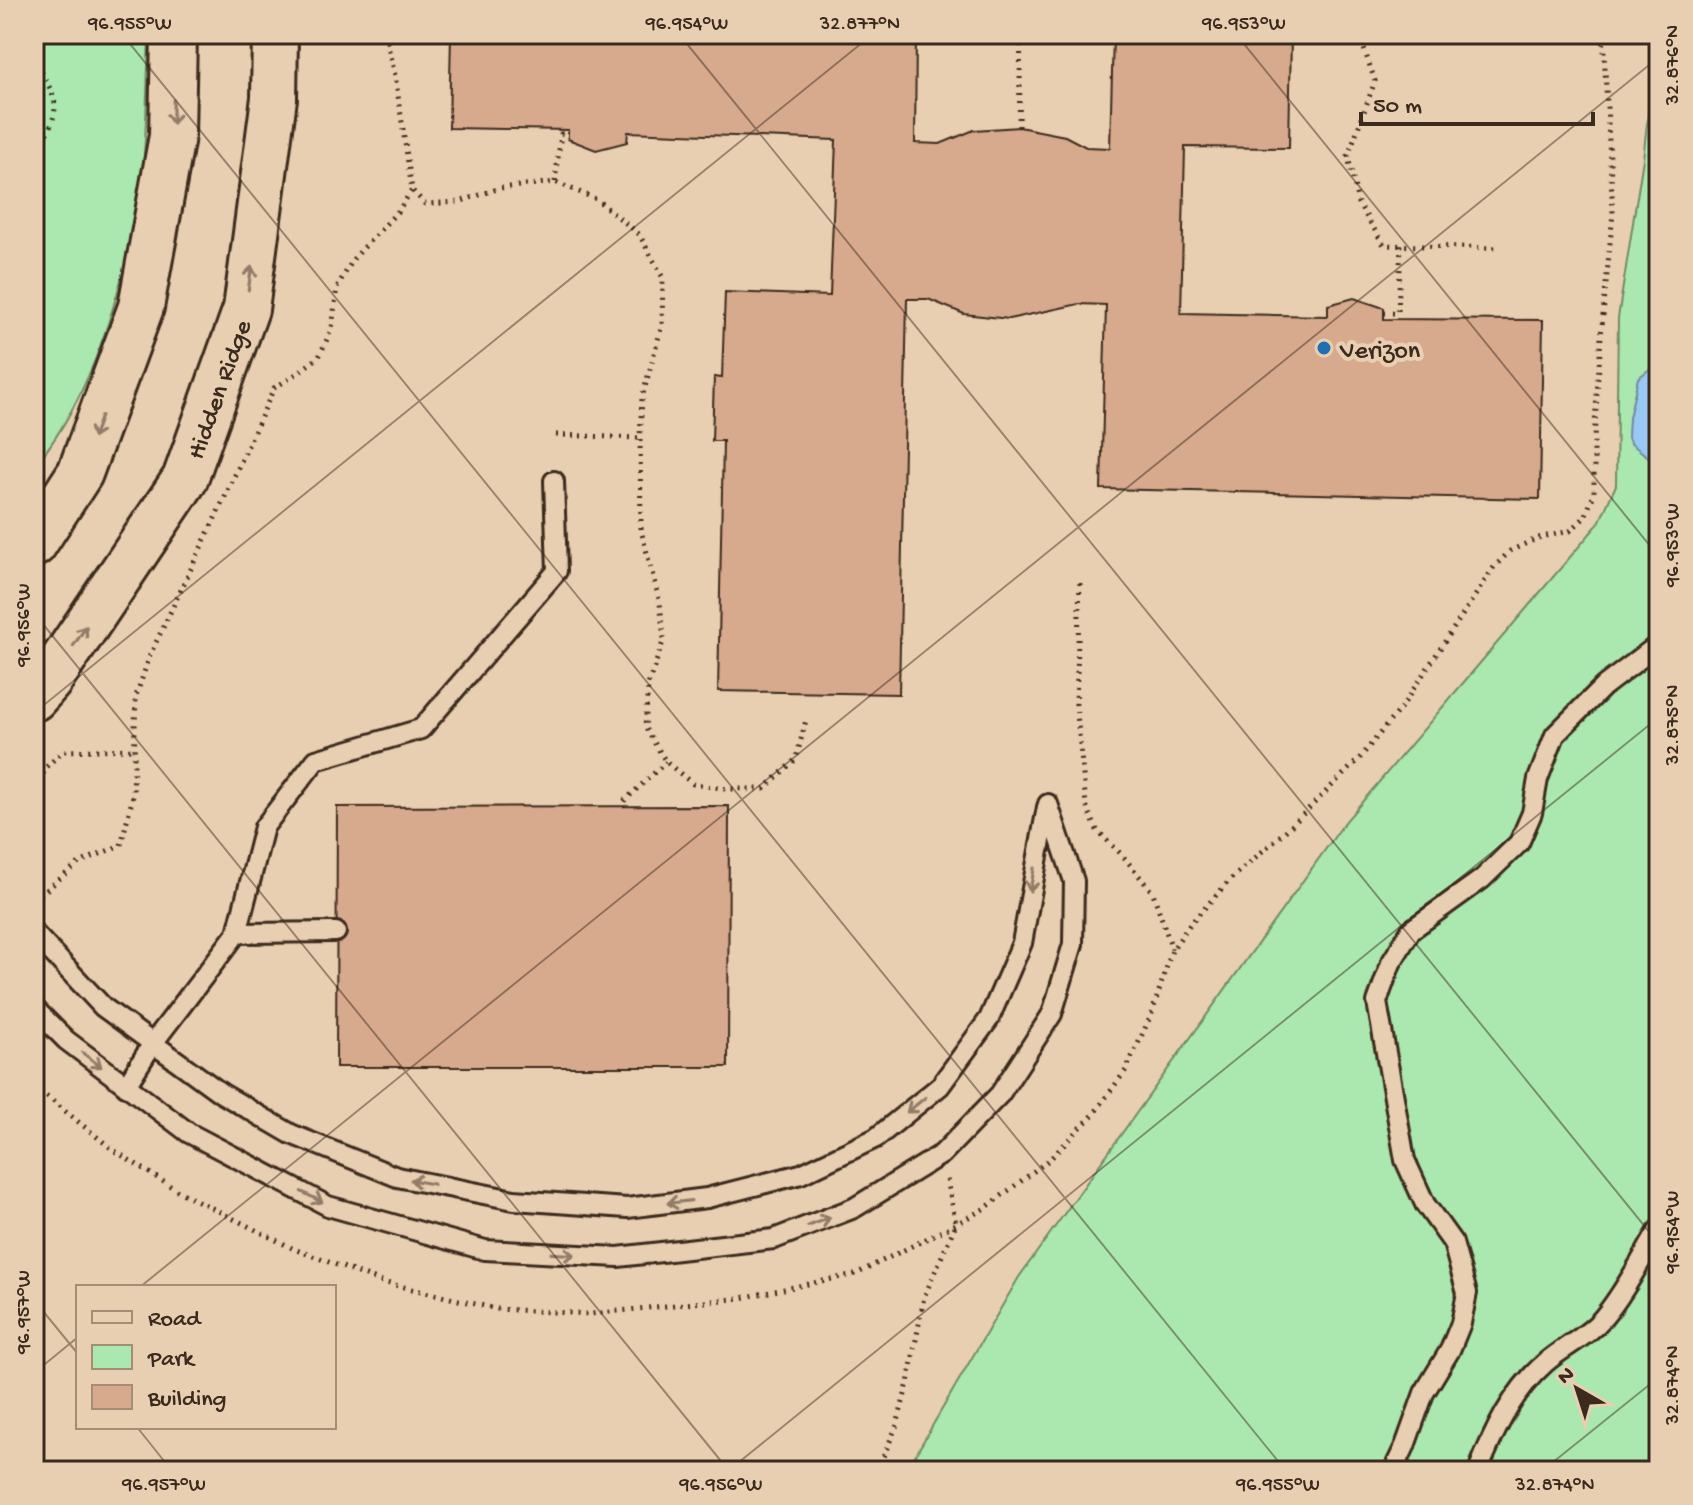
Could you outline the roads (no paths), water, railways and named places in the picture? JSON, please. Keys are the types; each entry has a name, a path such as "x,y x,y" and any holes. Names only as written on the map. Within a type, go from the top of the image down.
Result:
{"main road":[{"path":"34,544 80,473 141,307 172,136 174,34"},
{"name":"Hidden Ridge","path":"34,698 49,681 185,479 246,309 274,98 275,34"}],"lane":[{"path":"126,1086 153,1043 237,933 264,827 316,760 421,729 557,571 554,481"},
{"path":"1393,1471 1424,1393 1450,1350 1461,1323 1467,1293 1453,1243 1425,1204 1405,1160 1377,1002 1391,963 1411,930 1482,879 1519,843 1532,813 1538,779 1555,735 1604,686 1659,644"},
{"path":"34,933 103,1007 221,1093 291,1134 397,1177 514,1200 627,1208 707,1198 801,1174 876,1138 940,1086 989,1019 1022,943 1048,804 1074,881 1073,944 1052,1014 1000,1094 942,1154 854,1208 774,1239 618,1257 485,1250 328,1206 189,1133 66,1040 34,1008"},
{"path":"237,933 336,932"},
{"path":"1478,1471 1492,1435 1515,1394 1546,1362 1603,1319 1659,1230"}],"water":[{"path":"1659,362 1659,394 1650,400 1649,408 1651,419 1659,428 1659,465 1630,443 1628,437 1638,378"}],"place":[{"name":"Verizon","path":"1324,348"}]}
